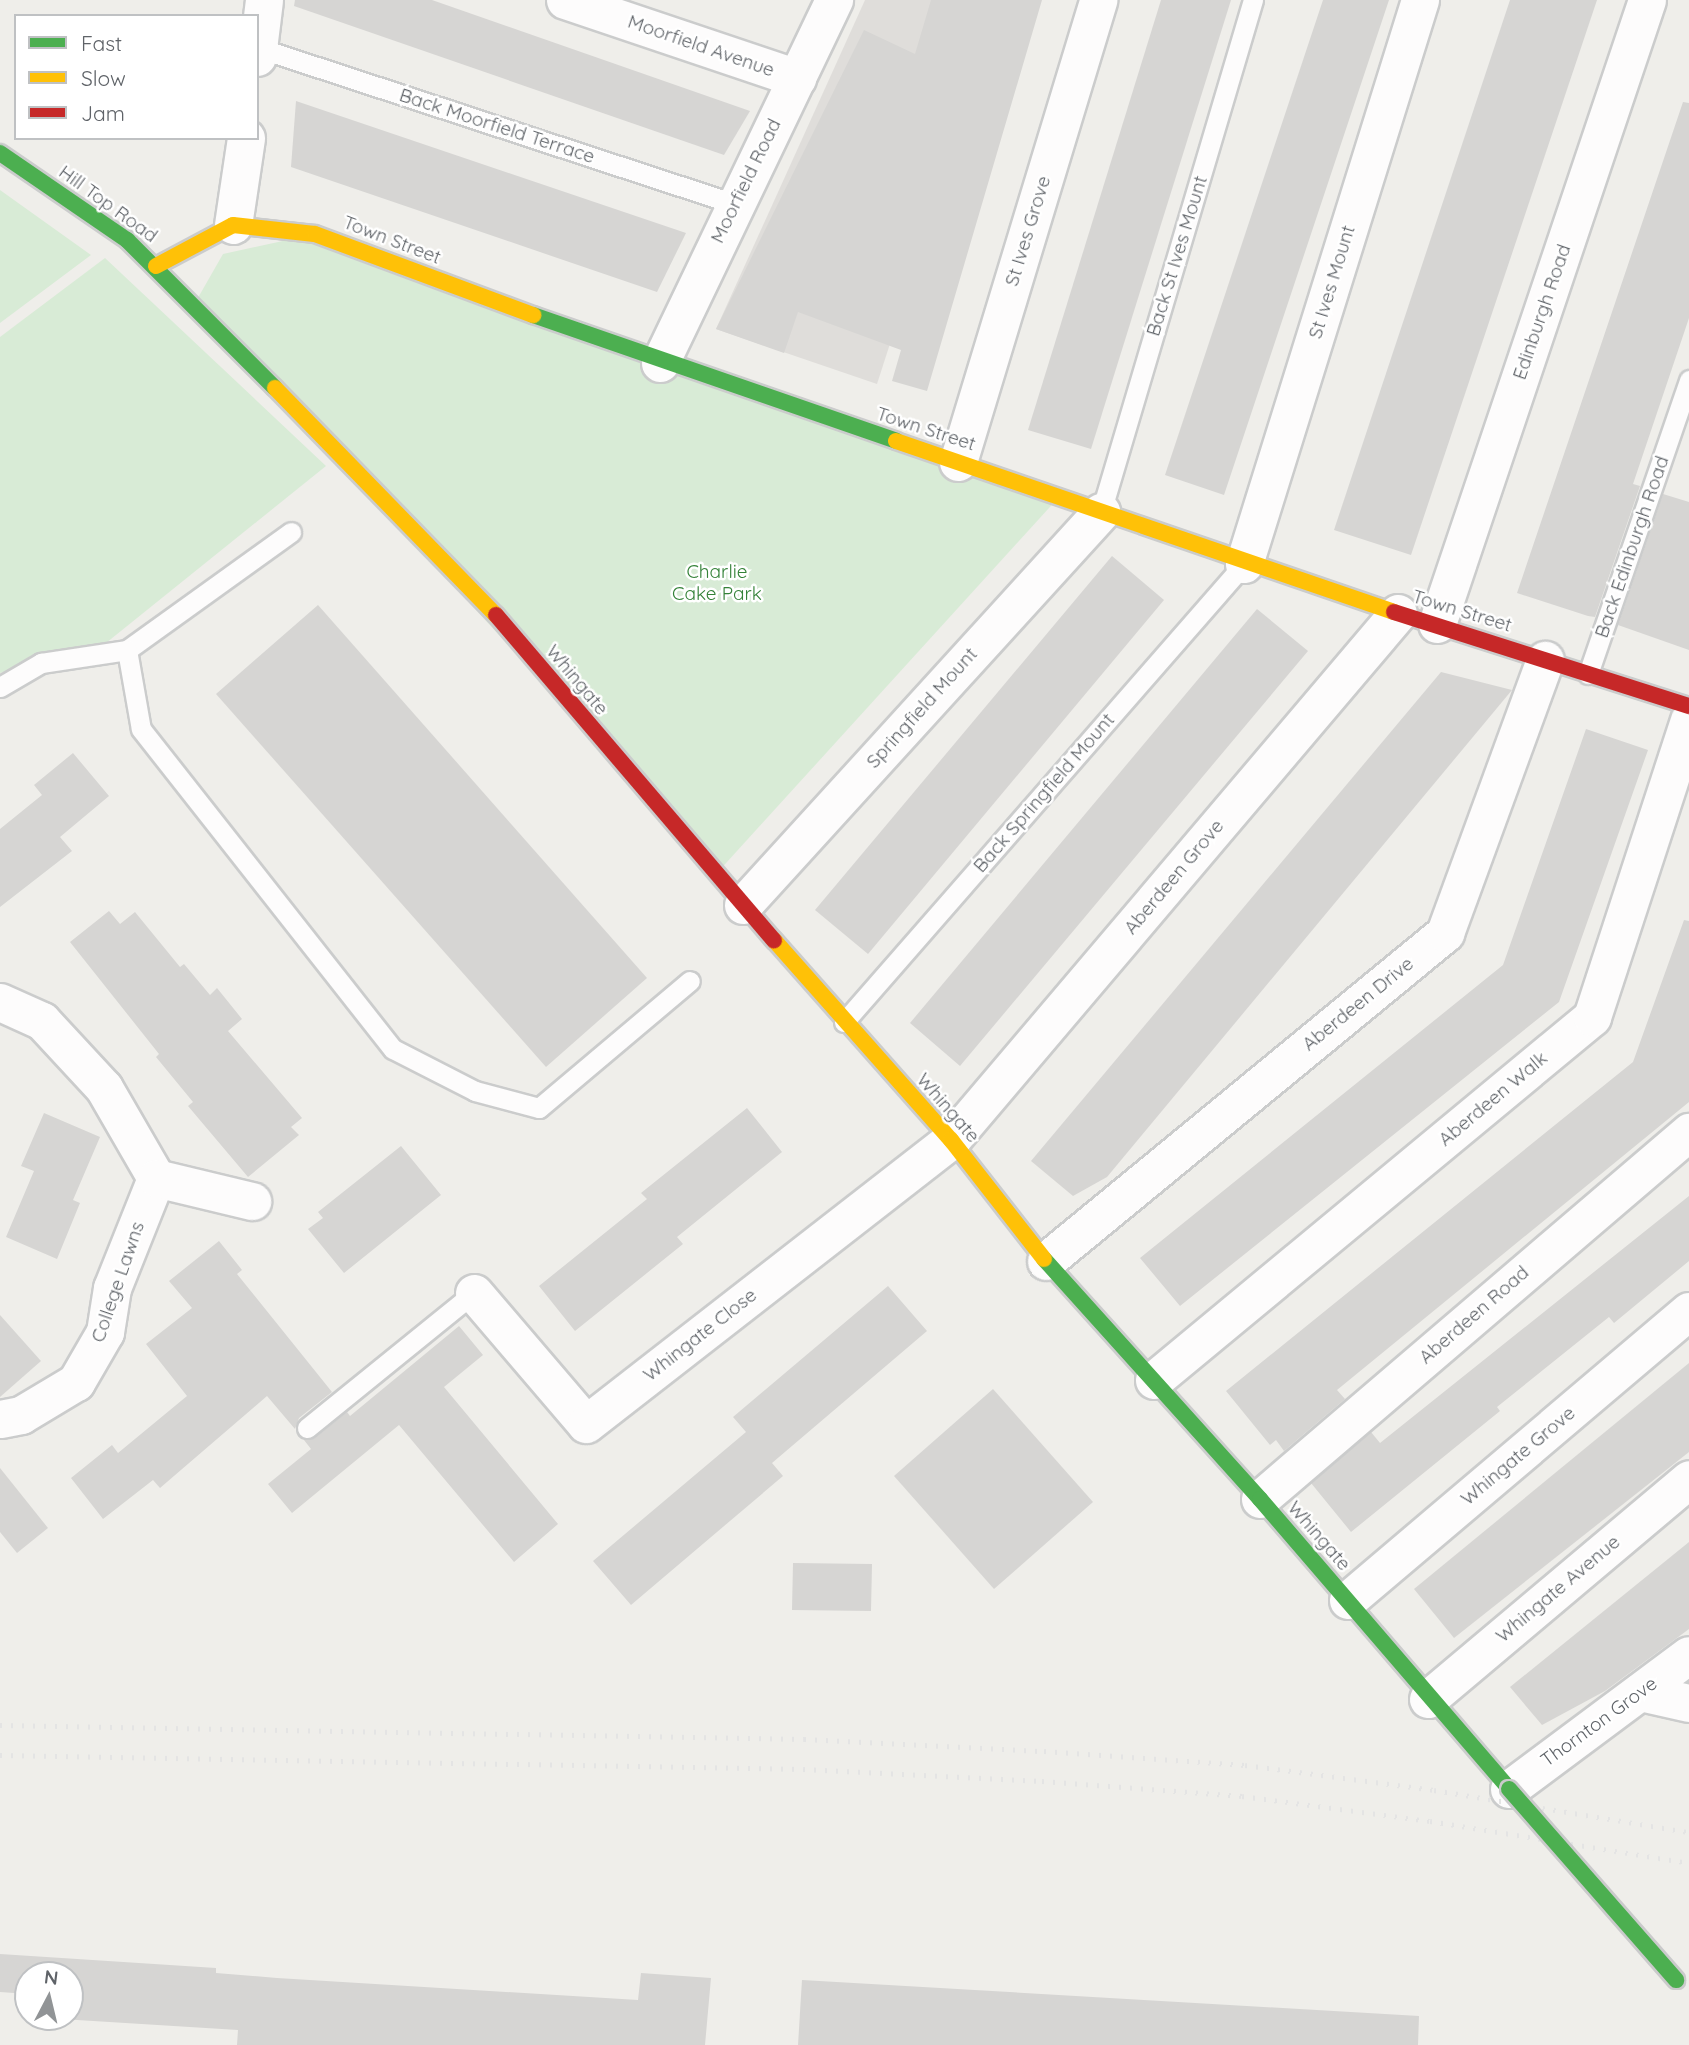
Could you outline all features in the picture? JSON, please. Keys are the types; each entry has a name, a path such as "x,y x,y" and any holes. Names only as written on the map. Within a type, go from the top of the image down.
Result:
{"street":[{"path":"259,43 264,0"},
{"name":"Moorfield Avenue","path":"565,0 797,78"},
{"name":"Moorfield Road","path":"660,363 834,0"},
{"name":"St Ives Grove","path":"958,462 1098,0"},
{"name":"St Ives Mount","path":"1244,564 1420,0"},
{"name":"Edinburgh Road","path":"1437,624 1647,0"},
{"path":"156,266 233,225 246,140"},
{"name":"Hill Top Road","path":"0,153 127,240 156,266"},
{"name":"Town Street","path":"233,225 315,234 660,363 958,462 1244,564 1689,706"},
{"name":"Whingate","path":"156,266 482,599 844,1022 951,1140 1046,1261 1260,1499 1348,1600 1428,1699 1689,1995"},
{"name":"Springfield Mount","path":"743,905 1101,512"},
{"name":"Aberdeen Grove","path":"951,1140 1398,613"},
{"name":"Aberdeen Drive","path":"1046,1261 1445,933 1545,660"},
{"name":"Aberdeen Walk","path":"1154,1380 1592,1017 1689,720"},
{"path":"0,1002 42,1021 104,1088 156,1178 252,1201"},
{"name":"Aberdeen Road","path":"1260,1499 1689,1132"},
{"name":"Whingate Close","path":"474,1293 586,1424 951,1140"},
{"name":"College Lawns","path":"0,1419 21,1415 76,1382 104,1332 112,1288 156,1178"},
{"name":"Whingate Grove","path":"1348,1600 1689,1311"},
{"name":"Whingate Avenue","path":"1428,1699 1689,1479"},
{"name":"Thornton Grove","path":"1508,1789 1689,1655"},
{"path":"1640,1692 1689,1703"}],"lane":[{"name":"Back St Ives Mount","path":"1101,512 1253,0"},
{"name":"Back Moorfield Terrace","path":"259,52 734,204"},
{"name":"Back Edinburgh Road","path":"1588,674 1689,380"},
{"path":"0,687 41,663 127,650 290,532"},
{"name":"Back Springfield Mount","path":"844,1022 1244,564"},
{"path":"127,650 141,729 393,1049 475,1091 539,1108 690,981"},
{"path":"307,1428 474,1293"}],"shaded area":[{"path":"865,0 1001,0 877,384 716,329"}],"green space":[{"path":"0,190 91,255 0,323"},
{"name":"Charlie Cake Park","path":"315,234 1059,497 717,873 195,303 223,254"},
{"path":"105,258 326,466 106,643 0,673 0,337"}],"building":[{"path":"295,0 432,0 750,111 724,155 294,6"},
{"path":"931,0 1042,0 927,391 892,381 901,350 798,312 784,353 716,329 864,30 915,54"},
{"path":"1161,0 1231,0 1091,449 1028,430"},
{"path":"1323,0 1389,0 1224,495 1165,475"},
{"path":"1510,0 1597,0 1411,555 1334,530"},
{"path":"296,101 686,233 657,292 291,167"},
{"path":"1683,102 1689,103 1689,318 1633,484 1640,486 1595,617 1588,616 1517,593"},
{"path":"1663,494 1689,502 1689,650 1618,625"},
{"path":"1112,556 1164,600 868,954 815,910"},
{"path":"318,605 647,978 546,1067 216,694"},
{"path":"1257,609 1308,651 960,1066 910,1023"},
{"path":"1441,672 1512,690 1107,1177 1073,1196 1031,1161"},
{"path":"1586,729 1648,750 1559,1002 1180,1306 1140,1258 1503,965"},
{"path":"73,753 109,796 60,837 72,851 0,907 0,829 42,795 34,785"},
{"path":"109,911 120,924 135,912 180,967 184,964 210,995 217,988 242,1019 228,1031 302,1118 291,1127 299,1135 248,1177 188,1106 193,1102 156,1057 159,1054 70,942"},
{"path":"1684,920 1689,921 1689,1102 1337,1390 1345,1399 1284,1451 1276,1440 1270,1445 1226,1391 1633,1062"},
{"path":"747,1108 782,1152 677,1237 683,1244 575,1331 539,1286 647,1199 641,1193"},
{"path":"44,1113 100,1137 73,1200 80,1203 57,1259 6,1237 34,1171 21,1166"},
{"path":"401,1146 441,1195 344,1273 308,1229 323,1218 318,1212"},
{"path":"1689,1196 1689,1261 1614,1323 1609,1317 1497,1407 1500,1411 1351,1532 1311,1483 1371,1432 1380,1443"},
{"path":"219,1241 242,1270 237,1274 332,1392 299,1418 295,1429 267,1396 160,1488 153,1480 103,1519 71,1478 112,1445 118,1453 187,1396 146,1344 192,1308 169,1281"},
{"path":"888,1286 927,1331 772,1463 783,1476 631,1605 593,1561 746,1432 733,1417"},
{"path":"0,1315 41,1361 0,1397"},
{"path":"459,1326 483,1355 444,1387 558,1524 514,1562 399,1425 292,1513 268,1484 311,1449 304,1440 315,1438 347,1412 350,1416"},
{"path":"1689,1363 1689,1452 1454,1638 1414,1589"},
{"path":"993,1389 1093,1502 994,1589 894,1476"},
{"path":"0,1468 48,1528 17,1553 0,1532"},
{"path":"1689,1542 1689,1629 1605,1691 1542,1725 1510,1687"},
{"path":"793,1563 872,1564 871,1611 792,1610"},
{"path":"0,1954 216,1968 216,1973 277,1978 638,2000 641,1973 711,1978 705,2045 237,2045 238,2030 84,2020 84,1961 14,1961 14,1993 0,1992"},
{"path":"802,1980 1419,2016 1418,2045 798,2045"}],"railway":[{"path":"0,1725 804,1739 1044,1751 1245,1765 1434,1790 1689,1832"},
{"path":"0,1755 803,1769 1042,1781 1242,1796 1430,1821 1689,1863"}],"traffic: fast":[{"path":"0,153 127,240 275,388"},
{"path":"533,315 896,441"},
{"path":"1044,1259 1260,1499 1509,1789"},
{"path":"1509,1789 1676,1980"}],"traffic: slow":[{"path":"156,266 233,225 315,234 533,315"},
{"path":"275,388 496,615"},
{"path":"896,441 1394,612"},
{"path":"774,940 951,1140 1044,1259"}],"traffic: jam":[{"path":"1394,612 1689,706"},
{"path":"496,615 774,940"}]}
